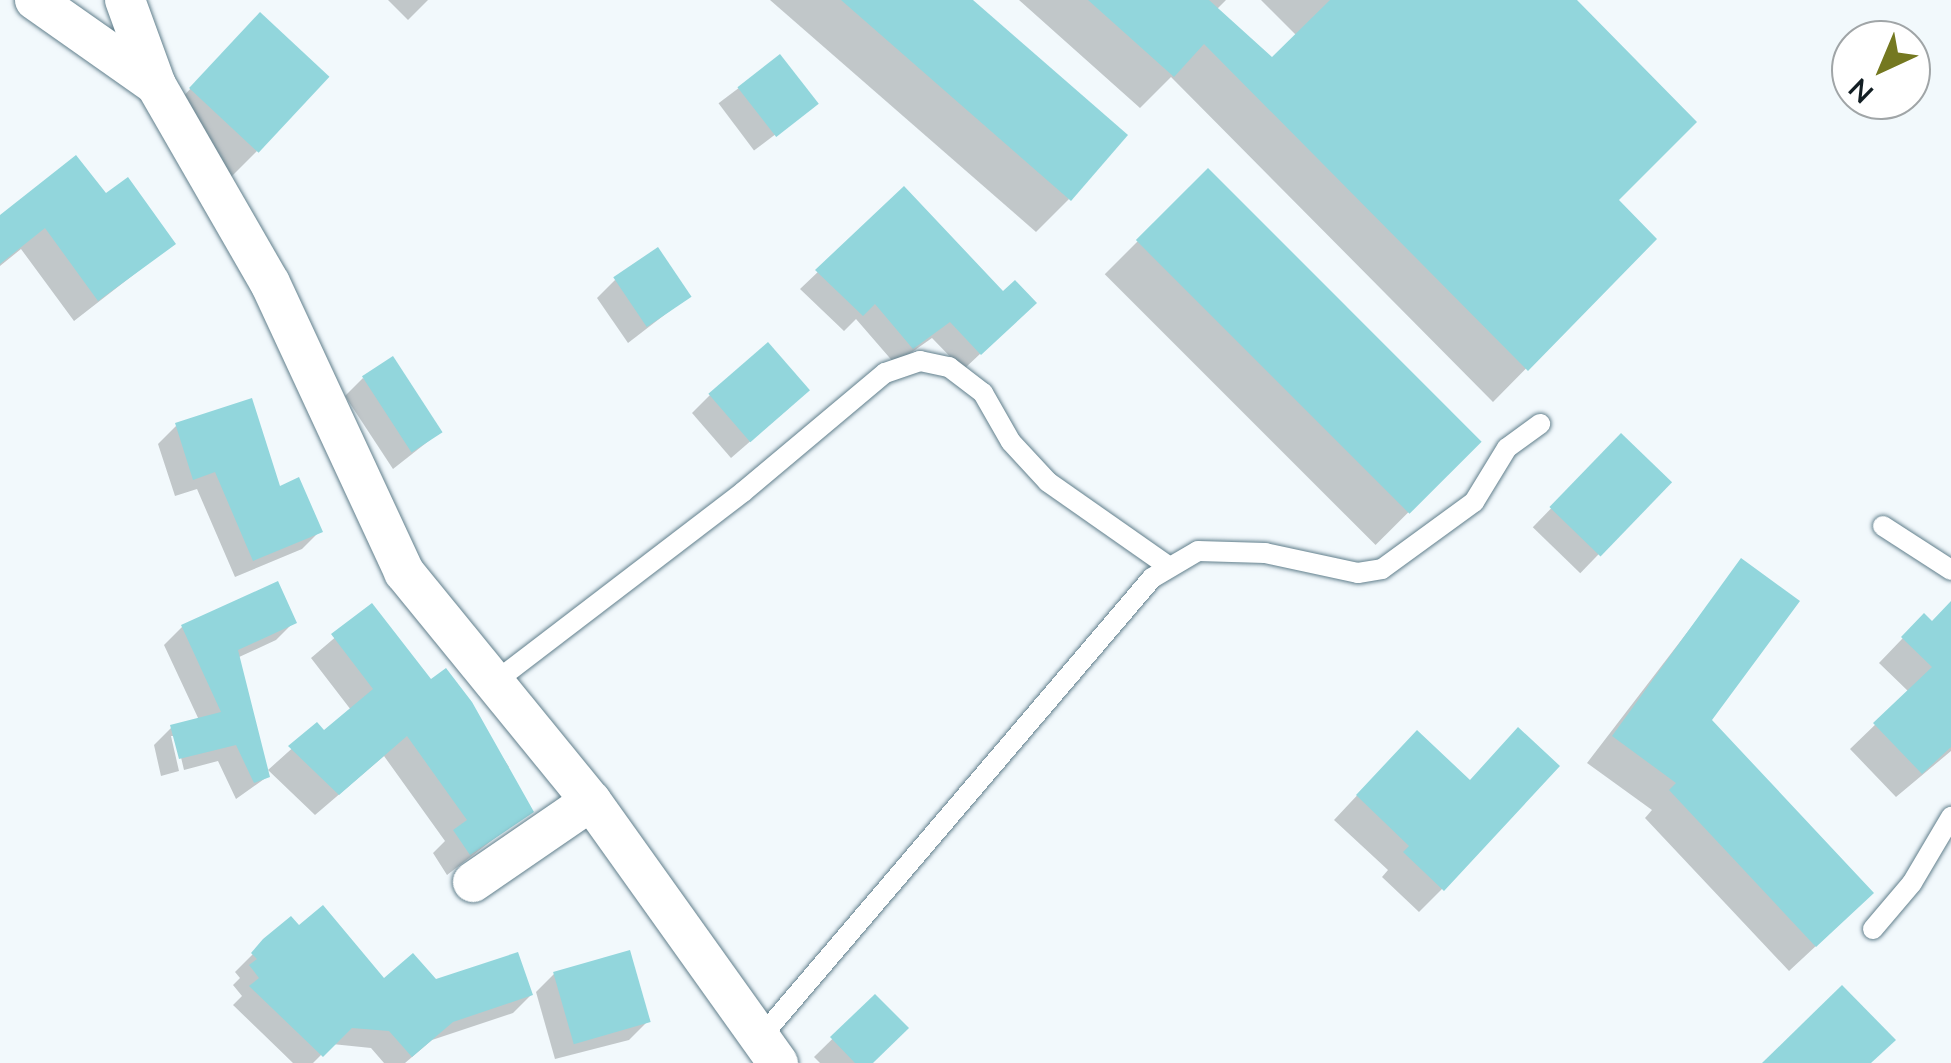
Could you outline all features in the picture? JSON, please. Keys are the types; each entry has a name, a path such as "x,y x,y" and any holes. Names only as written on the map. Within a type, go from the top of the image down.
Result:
{"street":[{"path":"36,0 156,85"},
{"path":"124,0 156,85 262,267 404,572 591,801 769,1050"},
{"path":"472,882 591,801"}],"lane":[{"path":"492,684 743,492 885,373 920,361 949,367 982,393 1012,442 1048,482 1168,566"},
{"path":"769,1050 960,800 1168,566 1198,551 1234,550 1358,573 1382,569 1474,502 1507,448 1540,424"},
{"path":"1883,526 1951,570"},
{"path":"1874,928 1912,883 1951,817"}],"building":[{"path":"841,0 973,0 1128,135 1071,201"},
{"path":"1088,0 1209,0 1272,57 1330,0 1577,0 1697,122 1619,200 1657,239 1528,371 1204,44 1174,77"},
{"path":"260,12 329,77 259,153 189,88"},
{"path":"780,54 819,104 776,137 737,87"},
{"path":"76,155 106,193 128,177 176,244 98,301 45,228 0,264 0,215"},
{"path":"1208,168 1482,442 1410,514 1136,240"},
{"path":"904,186 1003,291 1015,280 1037,303 981,355 950,322 913,349 875,304 863,316 815,270"},
{"path":"658,247 692,297 647,327 613,277"},
{"path":"768,342 810,390 750,442 708,394"},
{"path":"393,356 443,432 412,452 362,376"},
{"path":"252,398 280,486 299,477 323,532 253,561 215,472 193,480 175,423"},
{"path":"1621,433 1672,482 1601,556 1549,507"},
{"path":"1741,558 1800,601 1712,720 1874,893 1816,947 1669,790 1676,783 1612,736"},
{"path":"278,581 297,623 238,650 270,777 254,783 236,745 179,759 170,725 221,712 181,625"},
{"path":"1951,601 1951,747 1922,774 1873,723 1932,667 1901,637 1924,613 1932,621"},
{"path":"372,603 431,679 446,668 472,702 534,812 470,855 453,830 467,820 407,736 339,795 288,746 317,722 324,730 373,689 331,634"},
{"path":"1518,727 1560,766 1444,891 1403,852 1409,846 1356,795 1417,730 1470,780"},
{"path":"323,905 384,978 413,953 436,979 518,952 533,995 453,1022 412,1057 389,1031 352,1028 323,1057 249,986 259,978 249,965 257,959 251,953 263,939 291,916 299,925"},
{"path":"630,950 651,1022 574,1044 553,972"},
{"path":"1842,985 1896,1040 1871,1063 1762,1063"},
{"path":"875,994 909,1028 873,1063 855,1063 830,1037"}]}
